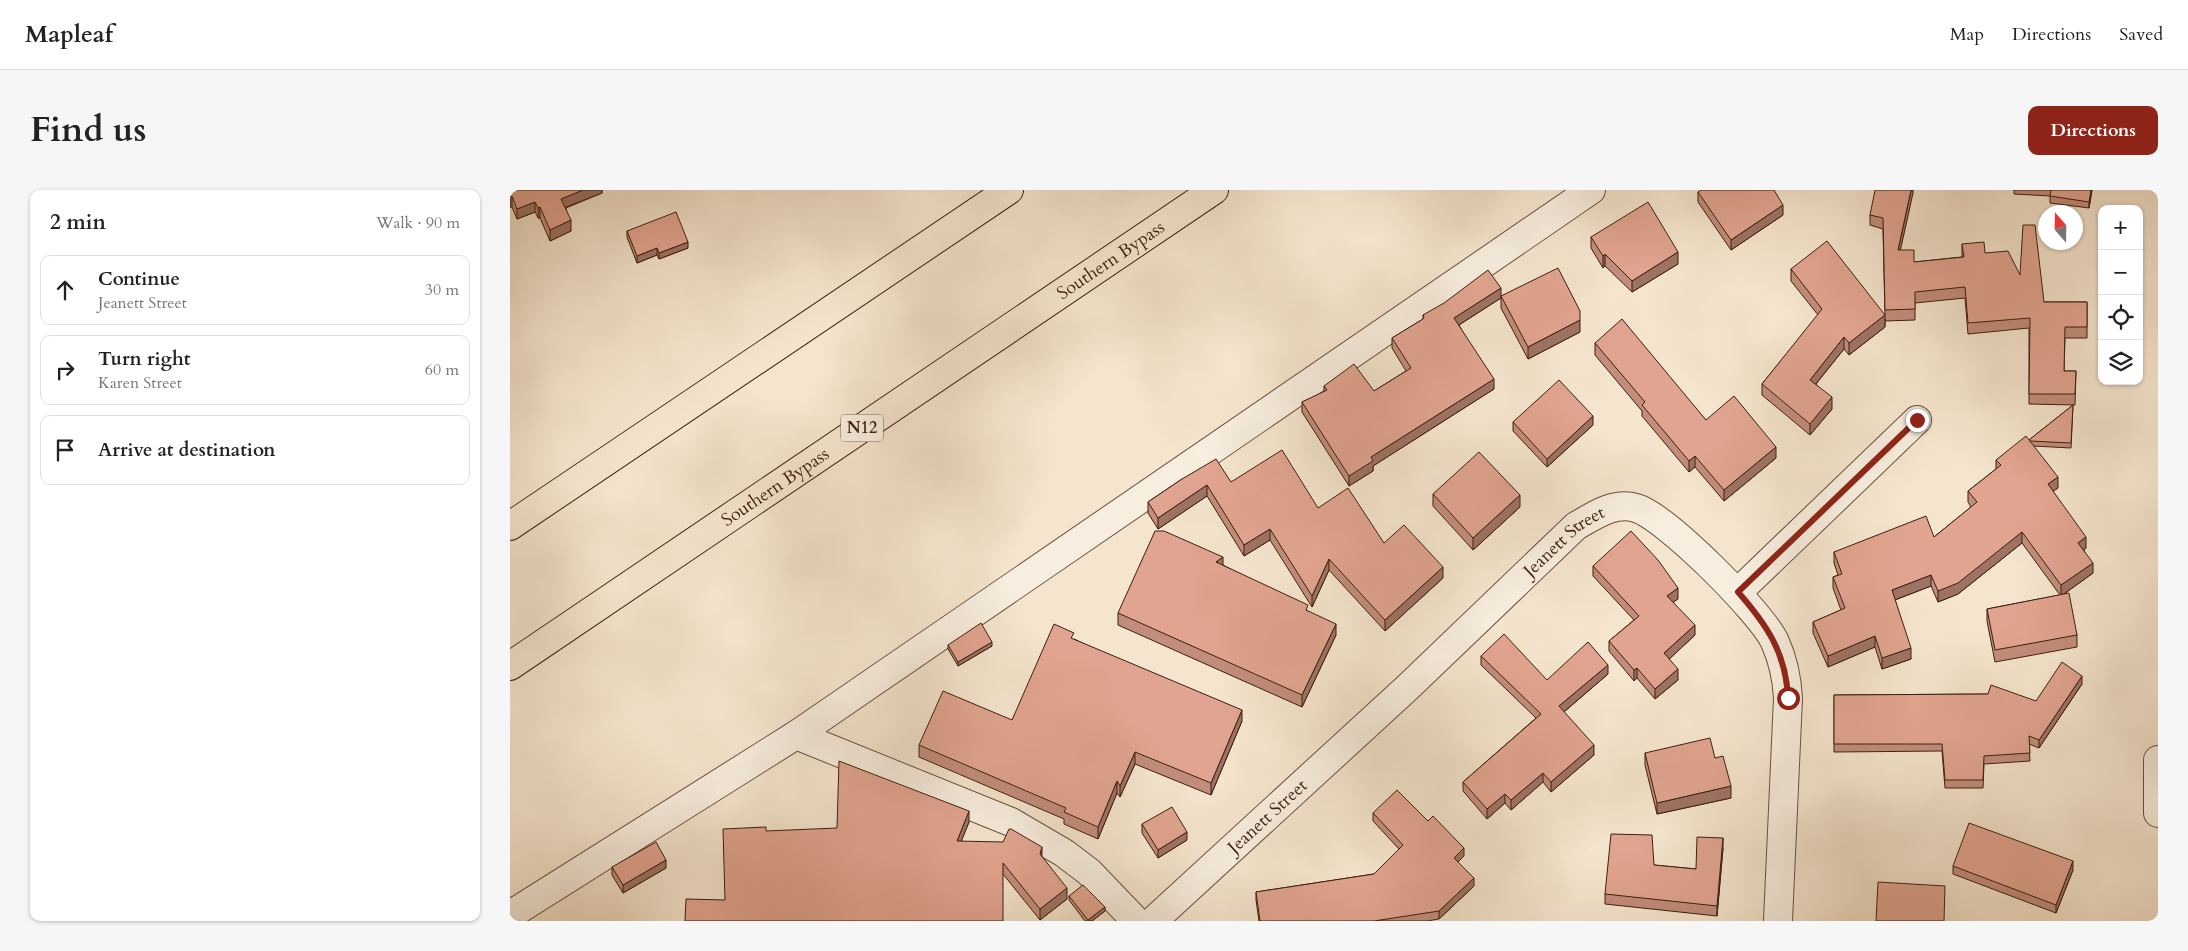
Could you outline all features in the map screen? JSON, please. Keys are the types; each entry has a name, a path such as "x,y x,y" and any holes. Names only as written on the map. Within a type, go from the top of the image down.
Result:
{"highway":[{"path":"510,526 1009,190"},
{"name":"Southern Bypass","path":"510,666 1214,190"}],"street":[{"path":"510,915 796,735 1591,190"},
{"path":"1738,592 1917,420"},
{"name":"Jeanett Street","path":"1153,921 1407,688 1576,526 1598,513 1617,506 1636,508 1654,518 1738,592 1762,621 1775,642 1787,681 1778,921"},
{"path":"796,735 1011,822 1064,853 1089,872 1136,921"},
{"path":"2158,760 2158,813"}],"building":[{"path":"510,190 583,190 561,199 571,220 550,230 540,207 538,208 535,202 517,209 512,196 510,197"},
{"path":"1701,190 1774,190 1783,205 1731,240 1698,192"},
{"path":"1875,190 1911,190 1898,250 1914,250 1914,262 1964,257 1962,244 1984,242 1985,253 2008,251 2020,275 2023,225 2035,225 2044,302 2087,302 2087,327 2065,327 2064,371 2076,371 2075,394 2029,394 2030,318 1968,323 1965,287 1915,292 1915,309 1885,310 1883,218 1870,215"},
{"path":"2051,190 2091,190 2089,202 2050,196"},
{"path":"1648,202 1678,252 1632,281 1605,254 1603,256 1591,237"},
{"path":"676,212 688,242 659,253 657,248 637,256 627,231"},
{"path":"1827,241 1885,315 1849,343 1844,337 1810,380 1832,397 1810,424 1762,384 1822,309 1791,269"},
{"path":"1558,268 1580,311 1580,320 1528,347 1501,296"},
{"path":"1488,270 1501,288 1454,318 1494,379 1371,457 1373,461 1349,476 1302,402 1327,390 1324,386 1354,364 1374,391 1411,368 1392,338 1423,319 1423,315 1444,303"},
{"path":"1622,319 1706,420 1734,396 1776,447 1724,490 1695,456 1689,461 1642,405 1645,402 1595,343"},
{"path":"1559,380 1593,416 1547,459 1513,422"},
{"path":"2073,405 2071,443 2029,440"},
{"path":"2026,436 2058,477 2048,484 2086,537 2078,543 2093,563 2061,585 2022,532 1958,583 1938,591 1931,575 1892,590 1911,648 1882,658 1875,636 1828,656 1813,622 1845,608 1833,577 1842,574 1834,552 1926,516 1934,537 1977,502 1968,491 2001,465 1996,460"},
{"path":"1282,450 1318,508 1348,488 1384,543 1404,525 1443,567 1385,620 1329,559 1312,596 1270,529 1244,545 1207,485 1158,518 1148,502 1216,459 1231,482"},
{"path":"1479,452 1520,495 1473,538 1433,494"},
{"path":"1155,531 1164,531 1223,557 1216,562 1308,605 1306,610 1336,624 1302,695 1118,613"},
{"path":"1631,531 1658,560 1678,588 1667,596 1695,625 1664,653 1678,669 1655,689 1637,668 1634,670 1609,641 1639,616 1593,566"},
{"path":"2069,593 2077,635 1995,650 1987,609"},
{"path":"981,623 992,642 958,662 948,645"},
{"path":"1054,624 1074,633 1071,638 1242,710 1211,783 1135,752 1120,786 1117,781 1098,827 1064,812 1066,808 919,745 943,691 1012,720"},
{"path":"1504,634 1547,680 1588,642 1608,665 1559,706 1594,745 1551,782 1543,773 1511,800 1505,794 1487,809 1463,782 1541,714 1481,656"},
{"path":"2062,662 2082,676 2039,740 2029,736 2030,753 1984,756 1983,780 1945,780 1942,744 1834,744 1834,695 1988,694 1991,685 2036,701"},
{"path":"1710,738 1715,758 1723,756 1731,786 1657,803 1645,753"},
{"path":"839,761 969,811 957,841 1003,842 1009,829 1011,829 1042,847 1040,854 1067,888 1040,909 1003,863 1003,921 685,921 686,899 725,900 723,829 766,827 766,831 837,828"},
{"path":"1397,790 1428,821 1433,816 1464,848 1454,858 1474,878 1439,911 1374,921 1260,921 1256,892 1374,874 1403,845 1373,813"},
{"path":"1172,807 1187,832 1158,850 1142,824"},
{"path":"1969,823 2073,861 2056,905 1953,866"},
{"path":"1611,834 1652,835 1654,865 1696,869 1697,837 1723,838 1717,906 1605,894"},
{"path":"656,842 666,860 623,885 612,867"},
{"path":"1878,882 1945,886 1944,921 1876,921"},
{"path":"1083,885 1105,907 1088,920 1069,896"}],"route":[{"path":"1788,698 1787,681 1775,642 1762,621 1738,592 1917,420"}]}
